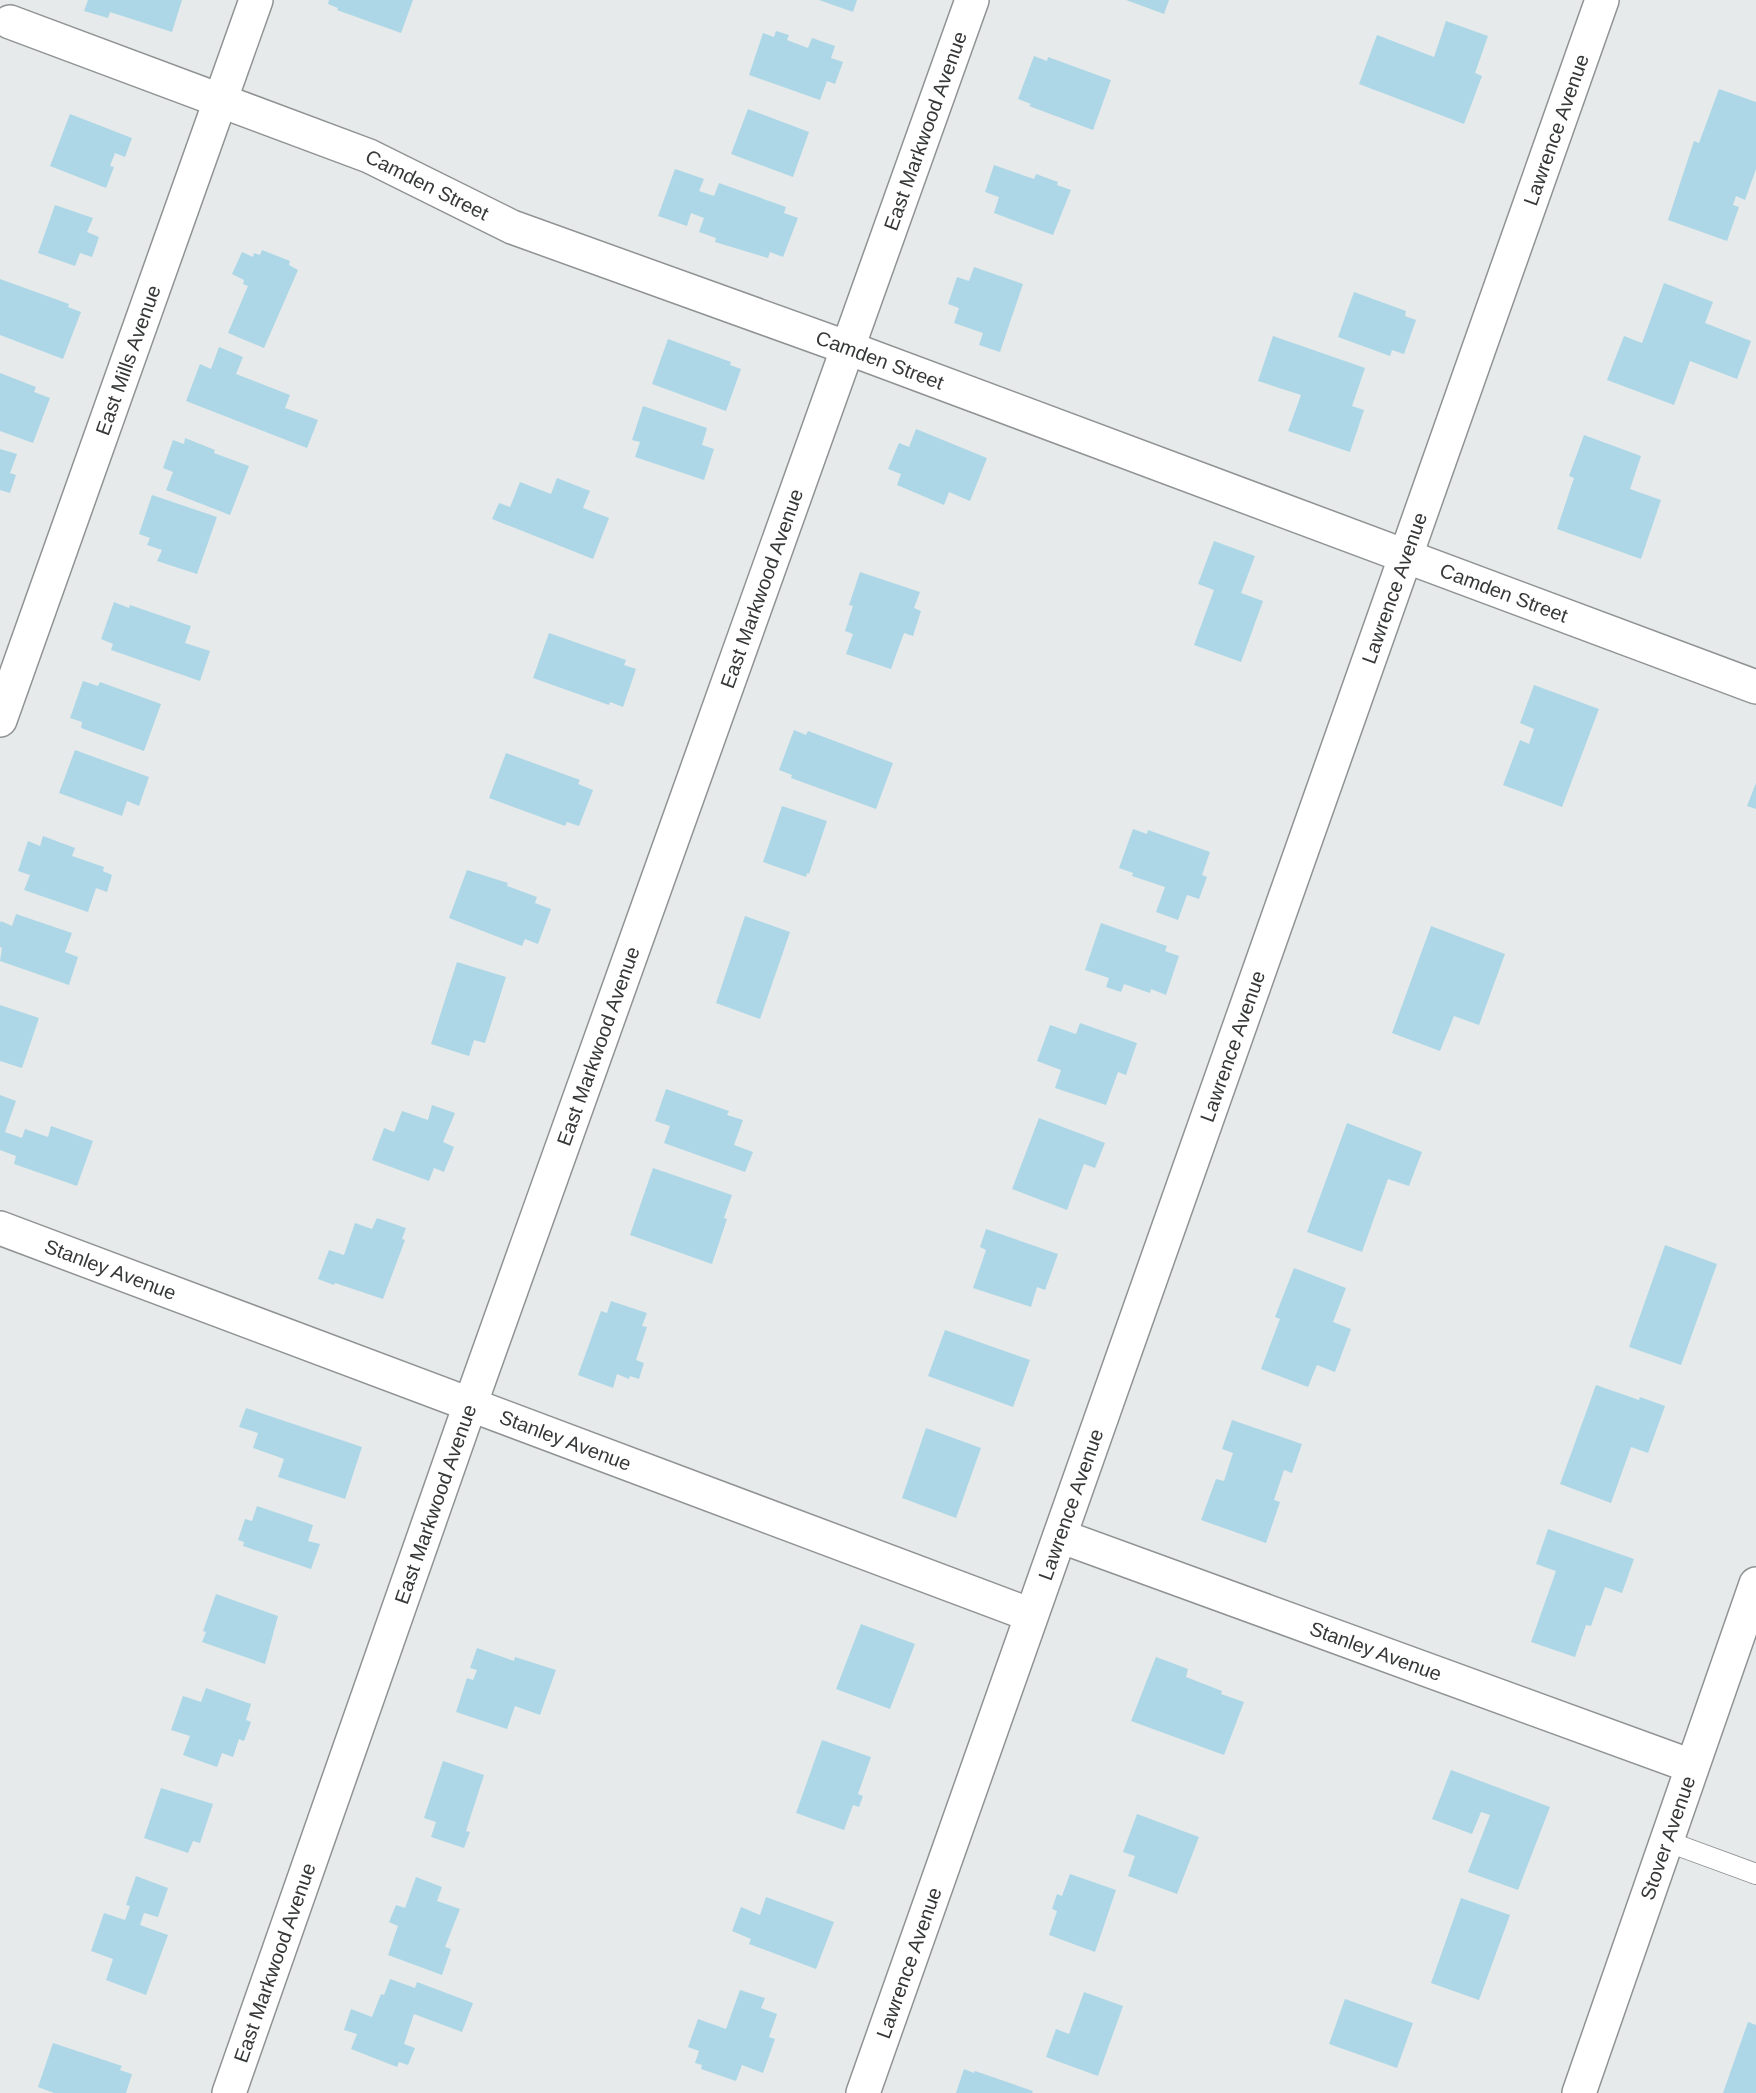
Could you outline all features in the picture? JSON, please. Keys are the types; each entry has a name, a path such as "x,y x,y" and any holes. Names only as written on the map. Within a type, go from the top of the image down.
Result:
{"street":[{"name":"East Mills Avenue","path":"0,720 256,0"},
{"name":"East Markwood Avenue","path":"229,2093 470,1405 972,0"},
{"name":"Lawrence Avenue","path":"863,2093 1602,0"},
{"name":"Camden Street","path":"10,22 219,102 369,156 512,227 848,348 1756,687"},
{"name":"Stanley Avenue","path":"0,1228 1031,1615"},
{"name":"Stanley Avenue","path":"1060,1536 1691,1766"},
{"name":"Stover Avenue","path":"1579,2093 1756,1584"}],"lane":[{"path":"1666,1841 1756,1874"}],"building":[{"path":"88,0 182,0 172,32 110,12 108,18 84,11"},
{"path":"329,0 413,0 401,33 337,10 338,8 328,4"},
{"path":"819,0 857,0 853,12"},
{"path":"1126,0 1169,0 1164,14"},
{"path":"1446,21 1488,36 1475,73 1482,76 1464,124 1359,84 1377,35 1434,57"},
{"path":"776,31 789,35 787,40 808,48 812,38 835,46 831,58 843,62 835,84 827,81 820,100 749,75 763,33 774,37"},
{"path":"1034,56 1047,61 1048,57 1111,80 1093,130 1029,106 1031,104 1018,99"},
{"path":"1719,89 1756,102 1756,169 1745,200 1736,196 1733,205 1739,207 1727,241 1668,220 1694,141 1699,143"},
{"path":"748,109 809,132 793,177 731,154"},
{"path":"70,114 132,138 125,157 115,153 110,166 114,167 106,188 50,166"},
{"path":"994,165 1034,179 1036,174 1058,182 1057,185 1071,190 1053,235 994,213 999,197 985,192"},
{"path":"675,169 704,179 699,191 714,196 719,183 786,207 784,213 798,218 783,257 770,252 768,258 715,242 716,238 699,232 704,218 691,213 687,226 658,216"},
{"path":"55,205 93,218 87,232 99,237 92,257 80,253 75,266 38,253"},
{"path":"262,250 290,261 289,265 298,270 264,348 228,333 248,286 243,284 244,280 232,274 242,252 253,257 254,253 260,255"},
{"path":"974,267 1023,284 1000,352 979,345 983,333 954,323 959,308 948,304 957,277 969,281"},
{"path":"0,279 69,304 68,307 81,312 63,359 0,335"},
{"path":"1664,283 1713,302 1705,323 1751,341 1737,379 1690,361 1674,405 1607,380 1624,336 1642,343"},
{"path":"1354,292 1406,311 1405,316 1416,320 1404,354 1392,350 1390,356 1338,337"},
{"path":"1273,336 1365,368 1352,406 1364,410 1350,452 1288,431 1301,395 1258,381"},
{"path":"668,339 731,362 730,365 741,369 726,411 652,384"},
{"path":"219,347 243,357 236,374 290,395 285,408 318,420 307,448 186,401 200,364 211,369"},
{"path":"0,373 36,387 34,392 50,398 33,443 0,431"},
{"path":"643,406 707,428 702,445 714,449 704,480 635,457 640,442 632,440"},
{"path":"916,429 987,458 970,501 949,492 944,505 897,485 901,474 888,469 899,443 909,447"},
{"path":"1584,435 1641,456 1630,489 1661,500 1641,559 1557,529 1574,478 1569,476"},
{"path":"185,438 215,450 214,453 249,466 230,515 166,490 173,472 163,468 173,440 184,444"},
{"path":"0,449 17,454 10,473 16,475 10,493 0,490"},
{"path":"557,478 590,491 583,508 609,518 593,559 492,519 499,503 510,507 520,482 551,494"},
{"path":"152,495 217,517 197,574 157,561 162,550 147,545 150,538 139,534"},
{"path":"1214,541 1255,556 1241,593 1263,601 1241,662 1194,645 1214,590 1198,584"},
{"path":"860,572 920,592 914,608 921,611 913,636 904,633 891,669 846,654 853,634 845,631 853,606 849,605"},
{"path":"114,602 129,608 130,605 191,626 185,643 210,651 200,681 111,650 113,644 101,639"},
{"path":"549,633 626,660 624,665 636,669 623,707 610,702 609,705 533,678"},
{"path":"83,681 98,686 100,682 161,704 144,751 81,728 82,722 70,718"},
{"path":"1534,685 1599,709 1562,807 1503,785 1520,740 1529,744 1534,729 1520,723"},
{"path":"794,730 806,735 808,731 893,763 876,809 791,778 792,775 779,770"},
{"path":"75,750 149,777 139,806 127,801 122,816 59,793"},
{"path":"506,753 580,780 578,784 593,790 579,826 567,822 565,826 489,798"},
{"path":"1756,783 1756,809 1747,806"},
{"path":"782,806 827,821 806,877 763,862"},
{"path":"1133,829 1147,834 1148,830 1210,852 1202,875 1207,877 1199,899 1187,895 1178,920 1156,912 1165,887 1132,876 1133,873 1119,868"},
{"path":"43,836 75,848 72,856 104,867 103,871 112,875 107,892 96,888 88,912 24,890 30,875 18,871 28,841 40,846"},
{"path":"467,870 508,883 507,886 537,897 535,903 551,909 538,944 525,939 522,946 449,918"},
{"path":"16,914 72,933 65,952 78,957 69,985 0,961 2,948 0,947 0,923 1,921 12,926"},
{"path":"745,916 790,932 760,1019 716,1003"},
{"path":"1101,923 1167,946 1165,951 1179,956 1166,995 1151,989 1150,993 1124,984 1121,992 1106,987 1109,978 1085,970"},
{"path":"1431,926 1505,954 1479,1025 1454,1016 1440,1051 1392,1033"},
{"path":"457,962 506,977 485,1043 474,1040 469,1056 431,1044"},
{"path":"0,1005 39,1018 22,1068 0,1061"},
{"path":"1080,1023 1137,1043 1126,1075 1118,1072 1106,1105 1055,1088 1061,1070 1037,1061 1050,1025 1076,1034"},
{"path":"666,1089 729,1111 727,1115 743,1120 734,1145 753,1152 745,1172 664,1143 670,1126 655,1121"},
{"path":"0,1095 16,1101 5,1132 22,1138 25,1129 48,1137 51,1126 93,1141 77,1186 14,1164 16,1156 0,1150"},
{"path":"432,1105 455,1113 443,1142 454,1147 444,1172 434,1168 429,1181 372,1160 384,1128 394,1132 402,1111 428,1120"},
{"path":"1039,1118 1105,1143 1095,1168 1084,1164 1067,1210 1012,1189"},
{"path":"1347,1123 1422,1152 1409,1186 1388,1179 1362,1252 1307,1232"},
{"path":"653,1168 732,1195 724,1218 727,1219 712,1264 630,1235"},
{"path":"377,1218 406,1228 402,1239 405,1240 383,1299 318,1279 329,1250 344,1255 355,1223 372,1229"},
{"path":"986,1229 1058,1254 1045,1290 1037,1287 1031,1307 973,1288 986,1250 980,1247"},
{"path":"1665,1245 1717,1264 1681,1365 1629,1347"},
{"path":"1294,1268 1346,1288 1333,1322 1351,1329 1335,1372 1317,1365 1308,1387 1261,1369 1280,1319 1275,1317"},
{"path":"611,1301 647,1313 642,1326 647,1327 636,1360 644,1363 639,1379 630,1376 629,1379 617,1374 613,1388 578,1375 601,1311 607,1313"},
{"path":"945,1330 1030,1360 1013,1407 928,1376"},
{"path":"1596,1385 1639,1400 1640,1397 1665,1406 1648,1453 1631,1447 1611,1503 1560,1484"},
{"path":"246,1408 362,1447 345,1499 278,1477 284,1459 253,1448 258,1433 239,1427"},
{"path":"1232,1420 1302,1444 1292,1473 1284,1470 1274,1500 1280,1502 1266,1543 1201,1520 1216,1479 1224,1481 1233,1453 1222,1449"},
{"path":"926,1428 981,1448 956,1518 902,1498"},
{"path":"257,1506 313,1525 308,1541 320,1544 311,1569 243,1546 244,1542 238,1540 245,1519 252,1521"},
{"path":"1548,1529 1634,1559 1622,1593 1605,1587 1591,1626 1586,1625 1575,1657 1531,1642 1556,1571 1536,1564"},
{"path":"216,1594 278,1616 265,1664 202,1642 206,1632 203,1631"},
{"path":"861,1624 915,1644 890,1709 836,1689"},
{"path":"477,1648 514,1661 515,1657 556,1670 540,1715 515,1706 507,1729 456,1712 467,1678 473,1680 477,1670 470,1668"},
{"path":"1156,1657 1188,1669 1186,1677 1244,1702 1224,1755 1131,1721"},
{"path":"206,1688 251,1704 246,1720 251,1722 244,1741 239,1739 233,1757 222,1753 217,1767 183,1755 190,1736 171,1730 183,1696 201,1702"},
{"path":"822,1740 871,1757 858,1794 863,1796 859,1807 853,1805 844,1830 796,1813"},
{"path":"443,1761 484,1775 466,1831 470,1832 464,1848 431,1837 436,1822 424,1818"},
{"path":"1451,1770 1550,1807 1518,1890 1468,1872 1490,1815 1481,1812 1472,1834 1432,1819"},
{"path":"161,1788 213,1804 200,1843 193,1841 188,1853 144,1838"},
{"path":"1137,1814 1199,1837 1177,1894 1128,1876 1135,1856 1123,1852"},
{"path":"1070,1874 1116,1890 1095,1952 1049,1935 1057,1911 1052,1909 1057,1894 1062,1896"},
{"path":"136,1876 168,1888 158,1917 144,1913 140,1925 168,1935 146,1995 106,1980 113,1959 91,1951 104,1913 125,1920 130,1906 126,1905"},
{"path":"416,1877 442,1887 437,1901 460,1909 445,1947 451,1949 442,1975 388,1955 398,1926 389,1922 396,1905 405,1908"},
{"path":"766,1897 834,1922 816,1969 749,1944 751,1939 732,1931 741,1907 760,1915"},
{"path":"1461,1898 1510,1915 1479,2000 1431,1983"},
{"path":"390,1979 415,1988 417,1982 473,2003 462,2032 414,2014 404,2044 415,2048 408,2065 399,2062 397,2067 351,2049 357,2034 344,2030 351,2009 372,2017"},
{"path":"740,1990 765,1998 761,2008 777,2014 769,2037 775,2039 763,2073 742,2065 736,2081 701,2069 702,2065 695,2063 699,2051 688,2047 698,2019 726,2029"},
{"path":"1084,1992 1123,2006 1098,2076 1046,2057 1056,2029 1069,2034"},
{"path":"1345,1999 1413,2023 1397,2068 1329,2044"},
{"path":"1748,2022 1756,2025 1756,2093 1723,2093"},
{"path":"53,2043 122,2066 120,2070 132,2074 126,2093 54,2093 38,2087"},
{"path":"964,2069 1033,2091 1032,2093 956,2093"}]}
